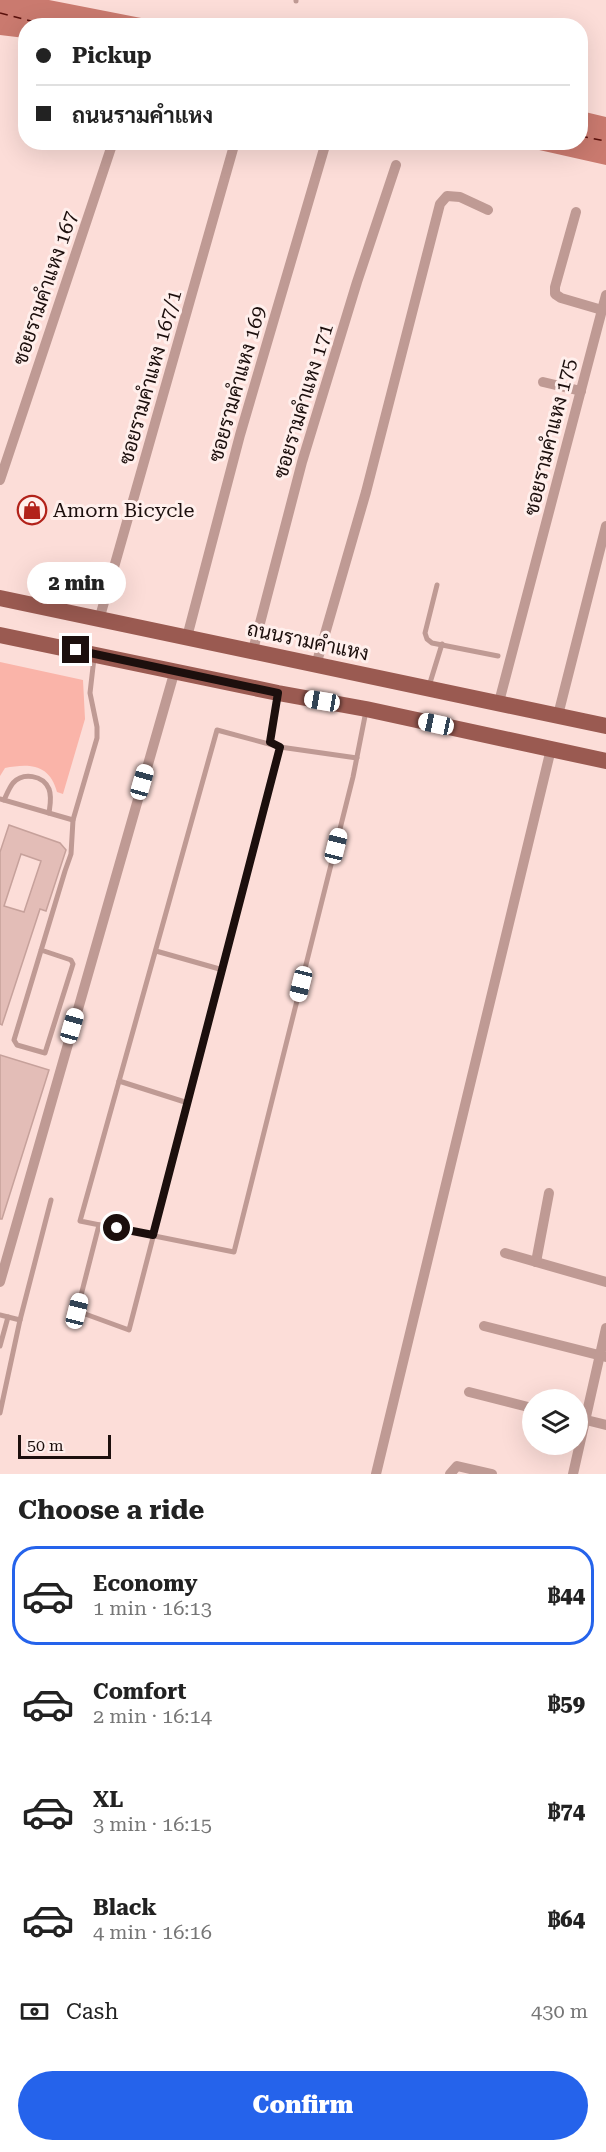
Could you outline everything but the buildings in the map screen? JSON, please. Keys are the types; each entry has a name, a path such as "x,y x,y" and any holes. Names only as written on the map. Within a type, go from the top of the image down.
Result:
{"main road":[{"name":"ถนนรามคำแหง","path":"0,598 606,726"},
{"path":"0,635 366,709 606,761"}],"street":[{"name":"ซอยรามคำแหง 167","path":"0,480 110,150"},
{"name":"ซอยรามคำแหง 167/1","path":"99,620 232,150"},
{"name":"ซอยรามคำแหง 169","path":"187,637 240,435 324,150"},
{"name":"ซอยรามคำแหง 171","path":"253,650 302,462 357,282 396,165"},
{"path":"316,664 366,492 440,204 447,196 460,197 489,210"},
{"path":"576,212 555,294 561,298 602,310"},
{"name":"ซอยรามคำแหง 175","path":"499,702 606,295"},
{"path":"543,382 581,391"},
{"path":"558,715 606,526"},
{"path":"0,1282 175,670"},
{"path":"376,1474 551,749"},
{"path":"536,1262 549,1193"},
{"path":"505,1253 606,1282"},
{"path":"484,1326 602,1356"},
{"path":"588,1400 602,1356 606,1328"},
{"path":"469,1392 522,1405"},
{"path":"588,1420 606,1425"},
{"path":"573,1474 576,1455"},
{"path":"450,1474 457,1466 492,1474"}],"lane":[{"path":"437,585 425,633 426,639 432,643 498,656"},
{"path":"429,688 442,644"},
{"path":"41,950 71,960 73,964 45,1053 17,1045 14,1040 41,950 71,854 73,820 97,738 90,693 95,653"},
{"path":"270,742 278,693"},
{"path":"357,758 280,747 270,742 217,730 80,1221 234,1252 357,758 366,709"},
{"path":"99,1225 77,1311 129,1330 280,747"},
{"path":"50,813 50,790 42,780 35,777 28,776 15,781 2,799 73,820"},
{"path":"156,951 223,970"},
{"path":"119,1081 188,1103"},
{"path":"0,1413 20,1320 51,1200"},
{"path":"0,1315 20,1320"},
{"path":"0,1346 8,1317"}],"shaded area":[{"path":"0,0 49,0 141,18 18,18 18,37 0,35"},
{"path":"588,113 606,117 606,165 539,150 588,150"},
{"path":"0,662 83,680 85,719 63,794 57,792 54,783 44,771 30,766 5,768 0,776"}],"ferry route":[{"path":"0,13 19,18"},
{"path":"588,138 606,141"}],"place":[{"name":"Amorn Bicycle","path":"32,510"}],"route":[{"path":"76,650 278,693 270,742 280,747 153,1235 117,1228"}]}
